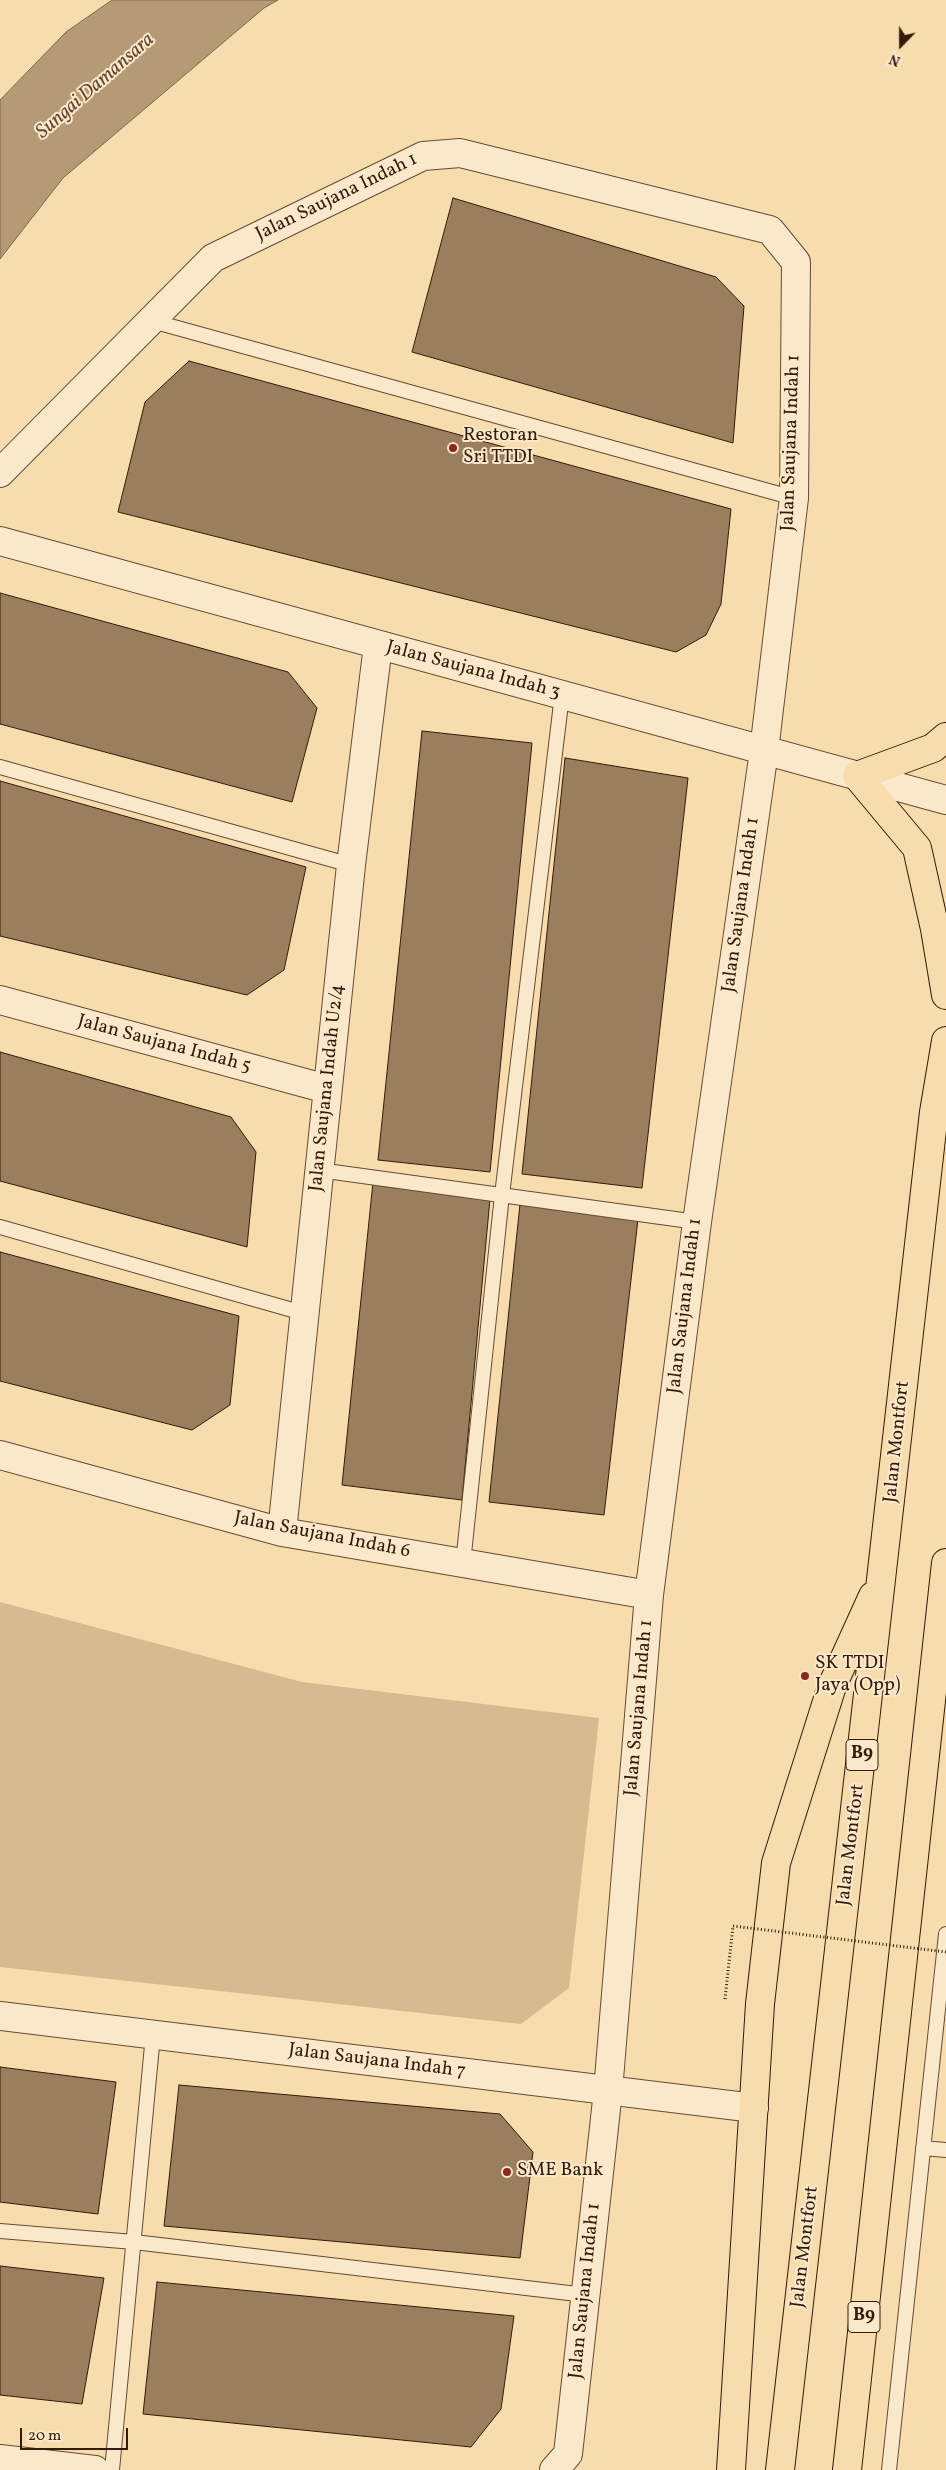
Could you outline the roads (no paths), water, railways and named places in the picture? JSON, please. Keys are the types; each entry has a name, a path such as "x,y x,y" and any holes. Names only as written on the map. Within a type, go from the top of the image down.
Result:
{"main road":[{"path":"946,737 932,748 856,776 917,848 935,929 946,995"},
{"name":"Jalan Montfort","path":"780,2470 934,1112 946,1041"},
{"name":"B9","path":"847,2470 946,1563"},
{"path":"730,2470 760,2004 776,1863 832,1686 883,1573"}],"street":[{"name":"Jalan Saujana Indah 1","path":"0,473 213,258 423,156 460,153 770,230 796,262 794,498 764,751 697,1222 649,1595 608,2090 568,2454 554,2470"},
{"name":"Jalan Saujana Indah 3","path":"0,541 946,800"},
{"name":"Jalan Saujana Indah U2/4","path":"282,1532 327,1089 378,645"},
{"name":"Jalan Saujana Indah 5","path":"0,1000 327,1089"},
{"name":"Jalan Saujana Indah 6","path":"0,1455 282,1532 649,1595"},
{"name":"Jalan Saujana Indah 7","path":"0,2016 754,2108"},
{"path":"0,2459 95,2470"}],"lane":[{"path":"152,321 794,498"},
{"path":"463,1563 502,1194 562,695"},
{"path":"0,767 352,865"},
{"path":"319,1170 697,1222"},
{"path":"0,1228 303,1313"},
{"path":"889,2470 946,1934"},
{"path":"112,2470 152,2034"},
{"path":"923,2148 946,2150"},
{"path":"0,2231 134,2242 586,2295"}],"water":[{"name":"Sungai Damansara","path":"112,0 278,0 264,8 63,178 0,259 0,100 66,32"}],"place":[{"name":"Restoran Sri TTDI","path":"453,448"},
{"name":"SK TTDI Jaya (Opp)","path":"805,1676"},
{"name":"SME Bank","path":"507,2172"}]}
